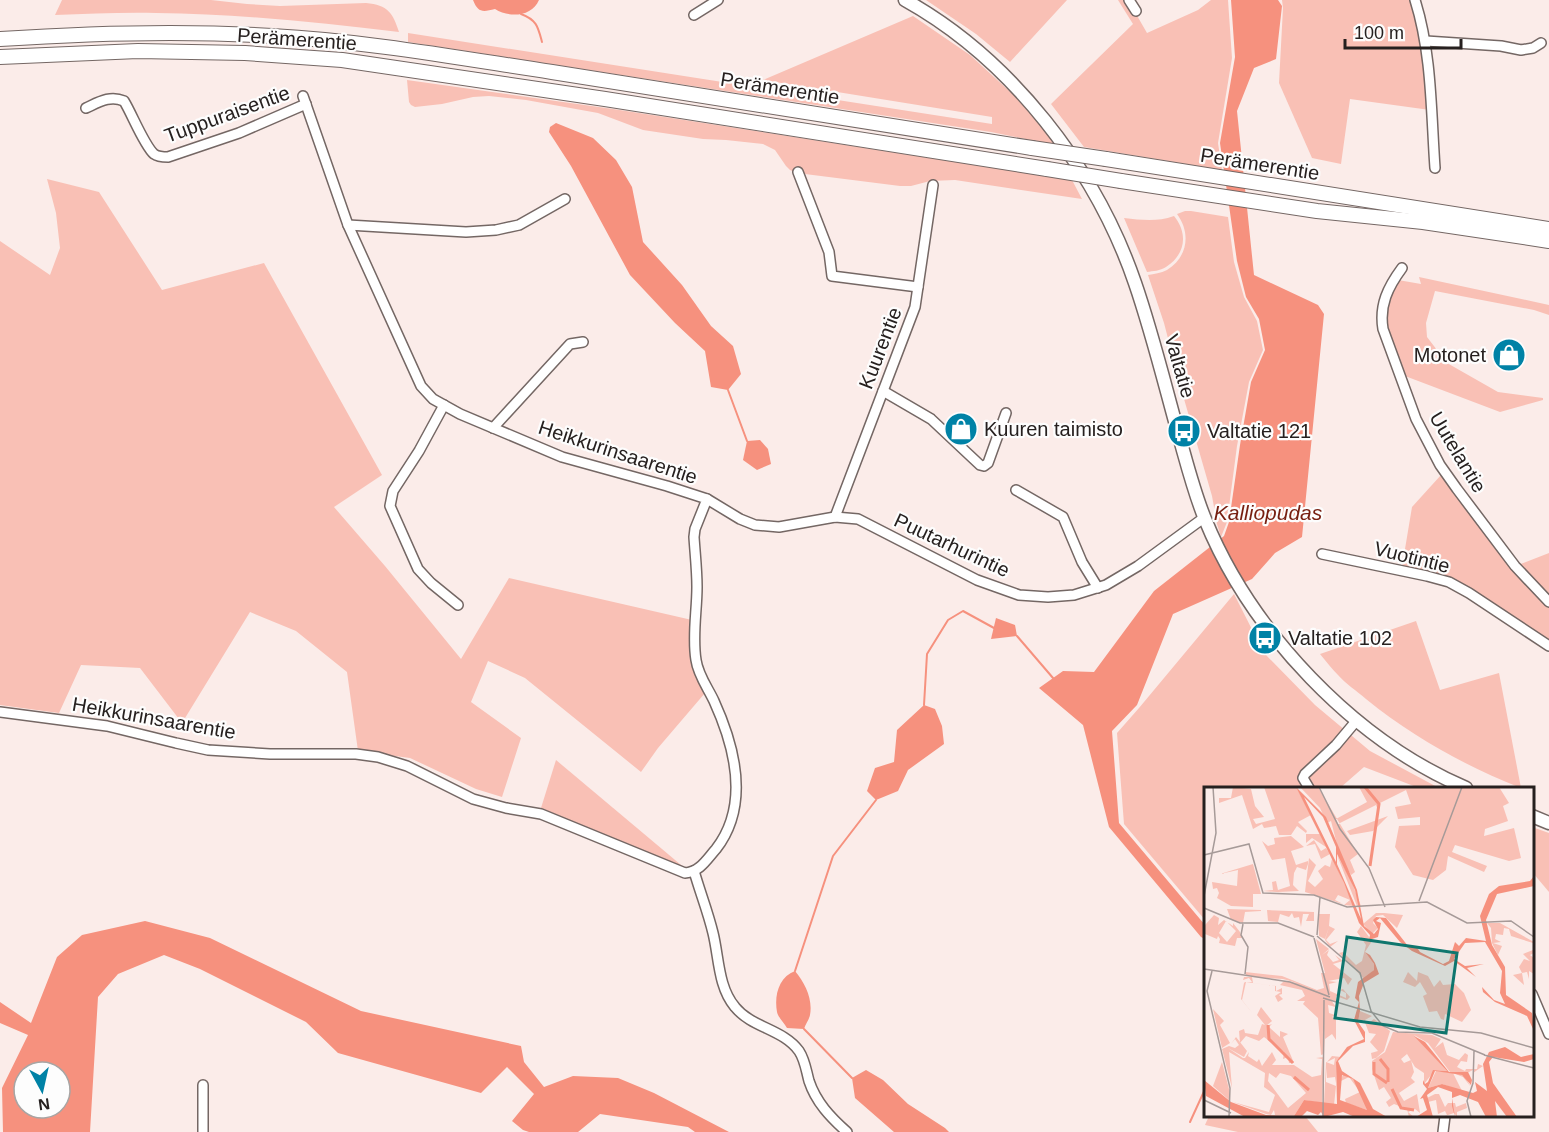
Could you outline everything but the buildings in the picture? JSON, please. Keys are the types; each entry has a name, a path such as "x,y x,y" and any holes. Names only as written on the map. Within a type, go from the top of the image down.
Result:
{"highway":[{"name":"Perämerentie","path":"0,39 181,32 275,36 366,44 1549,229"},
{"name":"Perämerentie","path":"0,57 138,51 233,53 342,60 605,99 1268,204 1347,215 1423,222 1549,241"}],"main road":[{"name":"Valtatie","path":"905,0 943,24 1004,75 1030,102 1079,166 1114,230 1133,276 1204,517 1242,591 1259,617 1298,664 1373,734 1429,770 1462,787"},
{"path":"1534,816 1549,823"}],"street":[{"path":"694,15 718,0"},
{"path":"1129,0 1136,11"},
{"path":"1415,0 1426,41 1435,168"},
{"path":"1426,41 1500,46 1521,50 1533,48 1541,43"},
{"name":"Tuppuraisentie","path":"86,108 108,98 124,101 154,155 168,157 239,133 305,100"},
{"name":"Heikkurinsaarentie","path":"0,712 107,726 208,750 270,754 356,754 378,757 407,766 473,799 541,814 685,873 694,871 704,864 725,833 734,808 736,777 721,718 698,669 695,649 697,588 694,537 707,499 561,457 460,414 433,399 421,386 348,225 305,100"},
{"path":"798,172 829,252 832,276 918,287"},
{"name":"Kuurentie","path":"835,517 915,307 933,185"},
{"path":"348,225 466,232 496,230 519,225 565,199"},
{"name":"Uutelantie","path":"1402,268 1388,289 1382,312 1383,329 1416,420 1440,465 1456,489 1521,572 1549,602"},
{"path":"493,428 570,344 583,342"},
{"path":"883,391 931,419 980,465 984,466 988,463 1006,413"},
{"path":"444,405 393,492 390,506 418,569 430,583 459,605"},
{"path":"1016,490 1063,517 1082,561 1098,588"},
{"name":"Puutarhurintie","path":"707,499 740,519 755,525 779,527 835,517 858,519 977,580 1019,595 1048,597 1074,595 1106,585 1138,566 1204,517"},
{"name":"Vuotintie","path":"1322,555 1449,582 1549,646"},
{"path":"1308,787 1303,778 1305,774 1336,745 1357,720"},
{"path":"694,871 713,933 727,995 746,1018 791,1041 800,1052 815,1096 831,1118 847,1132"},
{"path":"1534,996 1549,1034"},
{"path":"203,1085 203,1132"},
{"path":"1443,1132 1445,1117"}],"shaded area":[{"path":"62,0 211,0 280,6 366,3 385,8 392,15 399,32 217,15 131,13 55,15"},
{"path":"926,0 1067,0 1010,62 976,34"},
{"path":"1118,0 1128,0 1147,33 1198,10 1211,0 1228,0 1232,58 1218,143 1222,170 1084,147 1051,104 1133,24"},
{"path":"1282,0 1412,0 1418,19 1430,110 1350,99 1341,164 1312,158 1279,83"},
{"path":"913,16 970,55 1029,109 1055,145 991,132 408,42 408,33 992,124 992,117 763,80"},
{"path":"407,80 613,109 1072,180 1082,199 955,180 900,186 797,173 786,166 775,150 763,144 703,139 643,130 598,113 526,100 489,96 473,97 415,107 409,102"},
{"path":"47,179 99,192 162,290 264,263 382,475 334,507 461,659 509,578 692,620 691,660 705,693 658,748 641,772 525,678 488,661 471,702 521,738 502,797 476,789 410,758 358,751 347,672 296,631 250,612 182,723 140,668 81,665 59,713 0,705 0,241 50,275 60,248 56,213"},
{"path":"1185,211 1228,217 1234,262 1244,297 1257,321 1263,350 1249,382 1237,446 1227,522 1221,537 1212,496 1164,323 1148,275 1167,270 1174,265 1183,252 1186,237 1177,214"},
{"path":"1174,216 1183,236 1181,250 1173,262 1166,267 1147,272 1124,218 1155,220"},
{"path":"1419,277 1549,305 1549,315 1534,310 1435,291 1426,323 1427,337 1447,363 1498,392 1543,398 1543,400 1500,412 1405,376 1388,328 1388,305 1398,280 1421,284"},
{"path":"1441,475 1512,569 1549,606 1549,643 1469,589 1402,567 1412,507"},
{"path":"1549,553 1549,596 1518,565"},
{"path":"1234,594 1264,653 1315,705 1370,751 1437,787 1416,787 1364,767 1341,787 1204,787 1204,919 1124,824 1117,733"},
{"path":"1416,621 1440,690 1499,673 1521,787 1460,760 1402,726 1344,681 1320,654"},
{"path":"556,760 687,870 541,808"},
{"path":"1534,828 1549,833 1549,892 1534,874"},
{"path":"1209,1117 1306,1117 1318,1132 1238,1132 1205,1125"}],"water":[{"path":"473,0 539,0 536,6 526,13 513,15 495,9 481,10"},
{"name":"Kalliopudas","path":"1231,0 1278,0 1282,6 1276,59 1254,68 1237,111 1254,275 1318,305 1324,314 1302,537 1275,553 1252,579 1173,614 1137,705 1112,731 1119,823 1204,924 1204,938 1109,827 1083,725 1039,688 1063,671 1094,672 1154,591 1224,536 1229,522 1251,382 1265,350 1259,319 1246,297 1237,261 1220,143 1235,57"},
{"path":"556,123 593,138 616,160 632,187 643,242 682,285 711,326 733,346 741,374 728,390 711,387 705,351 630,275 571,166 549,132 550,127"},
{"path":"760,440 768,449 771,464 757,470 743,460 747,441"},
{"path":"996,618 1015,625 1017,636 991,639"},
{"path":"924,705 935,709 942,726 944,744 908,770 898,791 876,800 867,791 875,768 894,762 897,730"},
{"path":"145,921 210,938 361,1011 521,1046 524,1062 544,1087 573,1076 618,1078 654,1093 729,1132 695,1132 688,1127 600,1114 578,1132 529,1132 512,1121 534,1094 507,1067 481,1093 338,1053 306,1022 200,969 164,955 118,974 98,997 90,1132 3,1132 2,1088 12,1068 12,1120 72,1120 72,1060 16,1060 28,1035 0,1023 0,1002 31,1023 57,957 82,935"},
{"path":"795,971 805,986 811,1009 804,1029 787,1028 777,1012 776,999 781,982"},
{"path":"866,1070 883,1080 908,1104 949,1132 894,1132 855,1098 852,1078"}],"waterway":[{"path":"521,14 536,25 542,42"},
{"path":"728,390 747,441"},
{"path":"924,705 927,654 948,620 963,611 994,628"},
{"path":"1017,636 1053,678"},
{"path":"795,971 833,856 876,800"},
{"path":"804,1029 852,1078"},
{"path":"1190,1122 1204,1091"}],"place":[{"name":"Motonet","path":"1509,355"},
{"name":"Kuuren taimisto","path":"961,429"},
{"name":"Valtatie 121","path":"1184,431"},
{"name":"Valtatie 102","path":"1265,638"}]}
